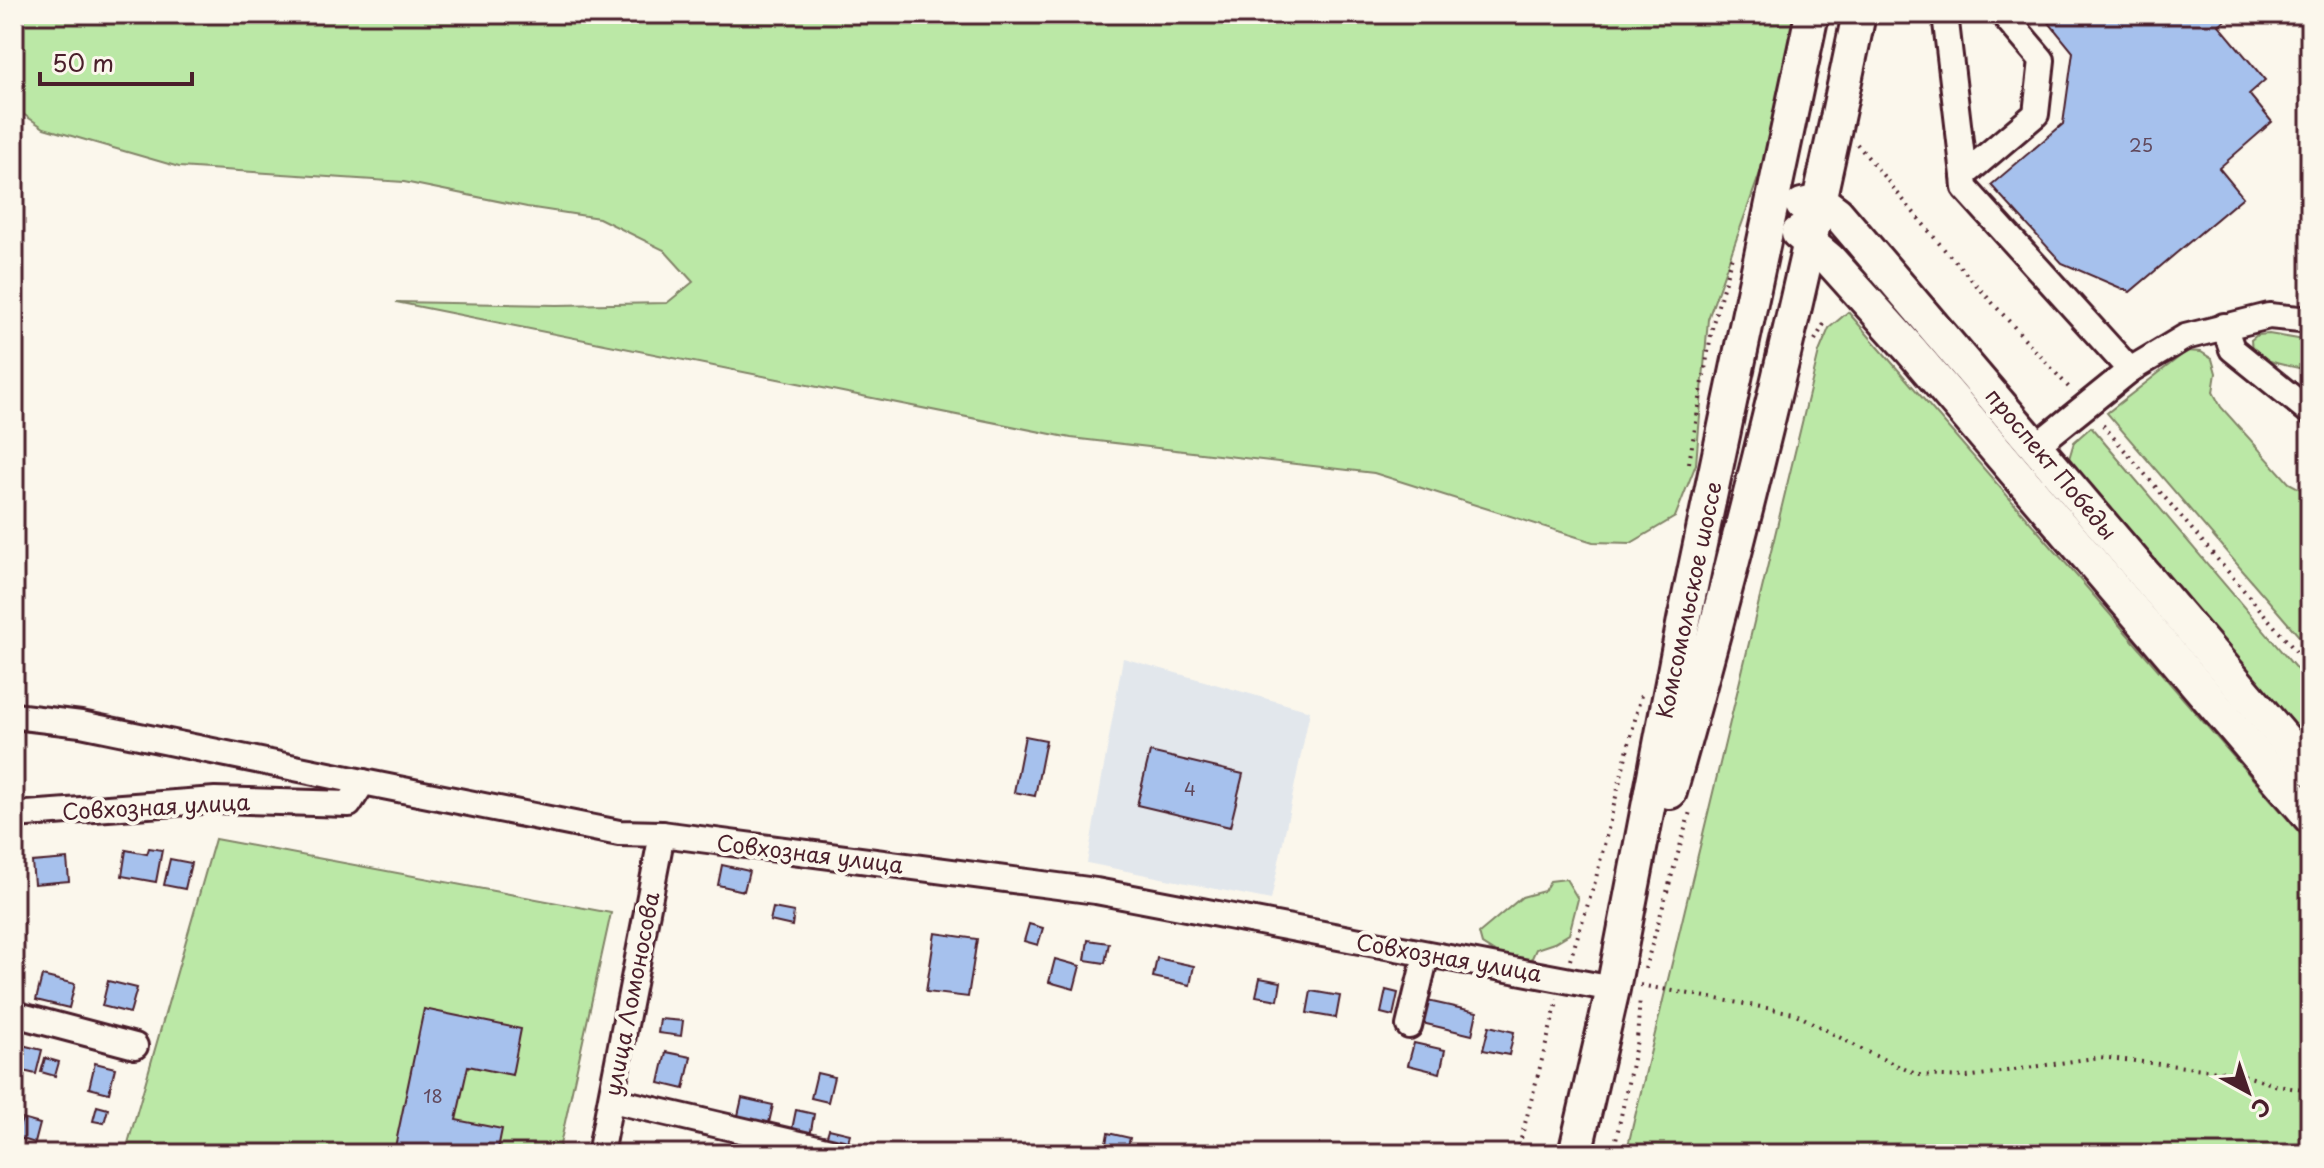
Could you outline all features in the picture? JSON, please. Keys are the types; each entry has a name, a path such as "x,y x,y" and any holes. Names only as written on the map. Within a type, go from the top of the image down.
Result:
{"main road":[{"name":"Комсомольское шоссе","path":"1626,987 1684,620 1812,14"},
{"name":"Комсомольское шоссе","path":"1575,1154 1626,987 1718,625 1812,244 1859,14"},
{"path":"1771,212 1821,201"},
{"name":"проспект Победы","path":"1821,201 1837,213 2310,769"},
{"path":"1771,212 1812,244"},
{"name":"проспект Победы","path":"1812,244 1910,349 2310,817"},
{"path":"2011,467 2036,446"},
{"path":"1684,620 1718,625"}],"street":[{"path":"1945,14 1965,188 2130,370"},
{"path":"1964,175 2036,114 2042,60 2003,14"},
{"path":"2036,446 2130,370 2185,337 2269,316 2310,320"},
{"path":"2224,326 2232,349 2310,412"},
{"path":"14,716 81,724 363,782"},
{"name":"Совхозная улица","path":"14,815 215,800 349,804 363,782 619,833 662,834 1096,891 1426,955 1626,987"},
{"name":"улица Ломоносова","path":"600,1154 662,834"},
{"path":"1409,1026 1426,955"},
{"path":"14,1014 135,1046"},
{"path":"612,1100 843,1154"}],"path":[{"path":"1852,138 1943,248 2074,392"},
{"path":"2103,425 2310,668"},
{"path":"1517,1154 1564,978 1595,882 1643,688"},
{"path":"1626,987 1794,1013 1918,1075 1967,1077 2100,1057 2237,1073 2278,1086 2310,1091"}],"shaded area":[{"path":"1123,658 1310,711 1271,900 1087,863"}],"green space":[{"path":"14,14 1805,14 1803,52 1708,319 1696,464 1675,517 1631,543 1593,542 1374,473 1071,438 396,302 557,305 667,303 693,282 664,250 599,218 404,182 179,167 44,128 14,108"},
{"path":"1848,312 2310,845 2310,1154 1626,1154 1819,352 1829,328"},
{"path":"2257,335 2310,341 2310,370 2272,362 2252,351 2251,340"},
{"path":"2187,351 2201,352 2212,359 2216,373 2213,392 2221,407 2289,483 2310,494 2310,649 2107,413"},
{"path":"2091,427 2310,685 2310,757 2068,462 2074,442"},
{"path":"215,839 611,913 558,1154 125,1154"},
{"path":"1566,879 1578,899 1569,934 1536,949 1532,958 1521,964 1509,961 1482,944 1479,933 1522,897 1544,891 1550,881"}],"building":[{"path":"2042,14 2233,14 2219,25 2265,80 2249,94 2272,122 2219,168 2243,197 2130,292 2062,263 1991,185 2063,124 2073,52"},
{"path":"1025,736 1046,740 1035,796 1014,792"},
{"path":"1150,752 1243,774 1230,827 1137,805"},
{"path":"149,848 162,850 156,882 122,876 126,850 147,854"},
{"path":"67,859 69,881 34,884 32,862"},
{"path":"170,859 191,863 185,889 164,885"},
{"path":"722,865 749,871 744,891 718,885"},
{"path":"773,908 794,912 792,926 770,921"},
{"path":"1029,924 1043,928 1038,945 1024,941"},
{"path":"935,933 977,939 968,997 926,992"},
{"path":"1088,940 1109,943 1105,963 1085,960"},
{"path":"1157,958 1194,966 1190,985 1153,977"},
{"path":"1055,959 1080,966 1074,989 1049,982"},
{"path":"42,976 75,984 69,1008 36,1000"},
{"path":"1260,978 1281,982 1278,1000 1256,996"},
{"path":"108,981 137,988 130,1013 102,1006"},
{"path":"1386,990 1398,993 1393,1016 1381,1013"},
{"path":"1311,991 1340,996 1336,1018 1307,1013"},
{"path":"1423,1000 1477,1012 1472,1035 1418,1022"},
{"path":"424,1009 521,1029 512,1075 468,1066 456,1120 502,1129 497,1154 394,1152"},
{"path":"660,1019 683,1021 681,1036 658,1033"},
{"path":"1489,1026 1514,1032 1509,1055 1483,1050"},
{"path":"14,1043 42,1050 36,1074 14,1069"},
{"path":"1414,1043 1445,1050 1440,1073 1408,1065"},
{"path":"666,1052 691,1057 684,1089 659,1083"},
{"path":"45,1058 59,1062 55,1076 41,1072"},
{"path":"95,1063 115,1068 109,1093 89,1088"},
{"path":"817,1073 834,1077 828,1102 811,1098"},
{"path":"742,1098 773,1105 768,1127 737,1120"},
{"path":"97,1106 108,1109 104,1123 93,1121"},
{"path":"796,1110 814,1114 809,1142 790,1139"},
{"path":"22,1119 40,1124 35,1143 16,1137"},
{"path":"829,1129 850,1134 847,1148 825,1142"},
{"path":"1108,1133 1130,1138 1126,1154 1104,1154"}]}
